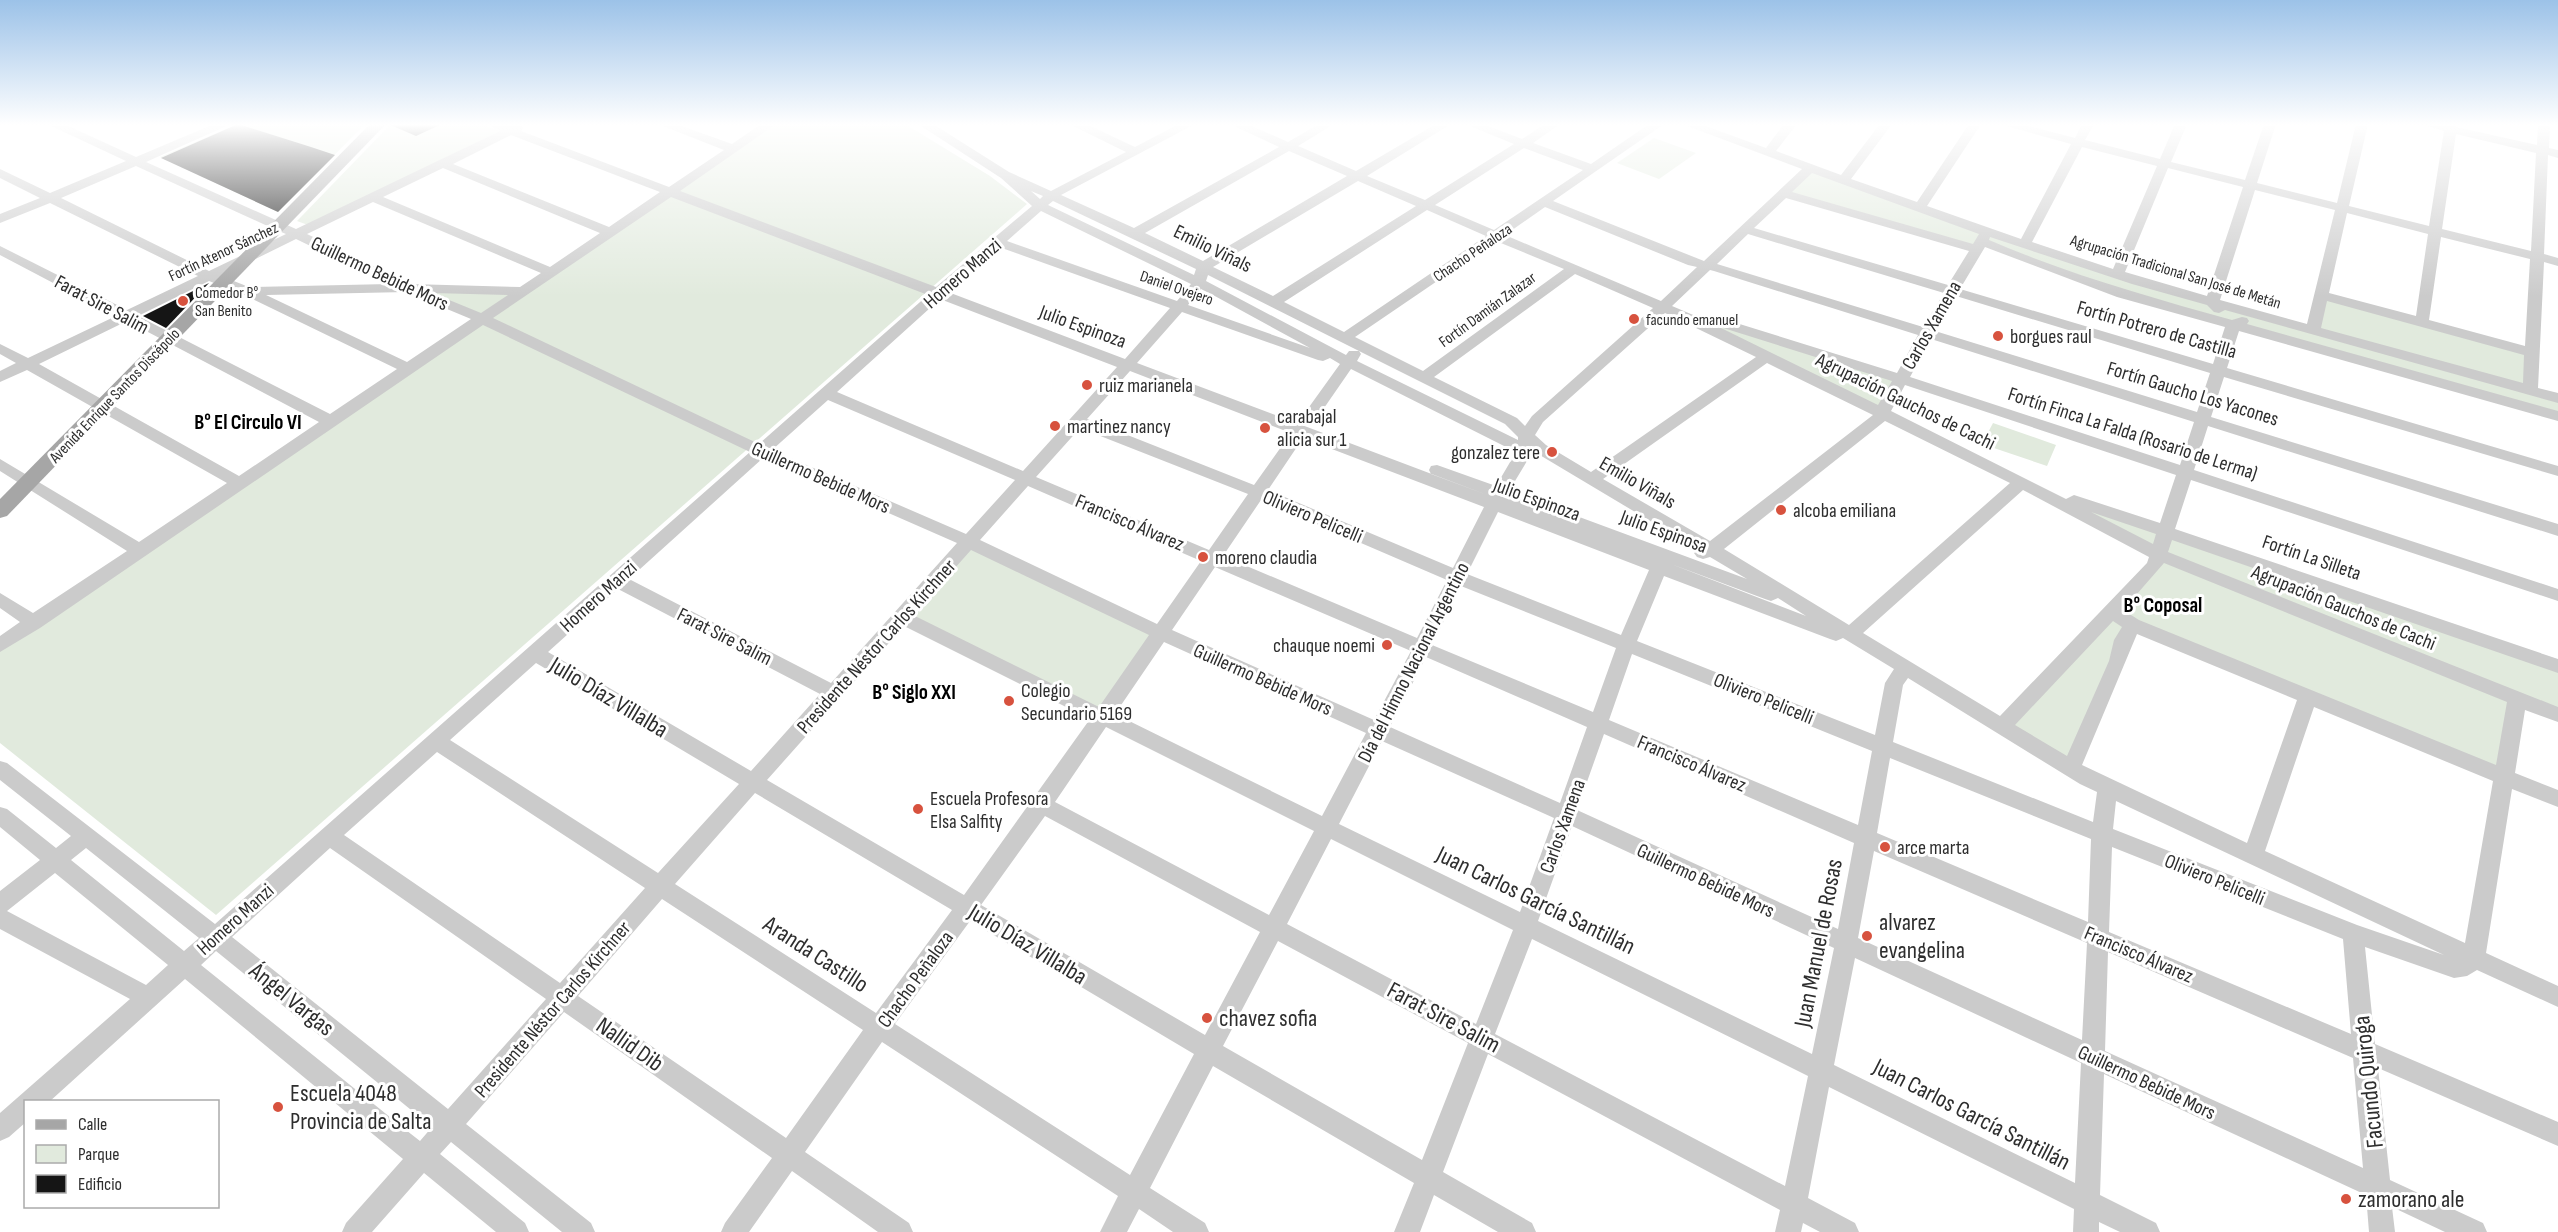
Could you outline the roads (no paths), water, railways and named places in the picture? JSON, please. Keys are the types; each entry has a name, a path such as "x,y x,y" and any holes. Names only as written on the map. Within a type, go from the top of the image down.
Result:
{"main road":[{"name":"Avenida Enrique Santos Discépolo","path":"0,511 169,339 216,280 249,257 323,181"}],"street":[{"path":"19,181 216,280 247,291 409,369"},
{"path":"0,219 88,181"},
{"name":"Guillermo Bebide Mors","path":"179,181 297,234 408,288 483,319 761,451 969,542 1161,633 1566,815 1846,946 2474,1232"},
{"name":"Fortín Atenor Sánchez","path":"249,257 407,181"},
{"path":"486,181 610,232"},
{"name":"Julio Espinoza","path":"657,181 1497,500"},
{"path":"0,645 241,484 684,181"},
{"name":"Emilio Viñals","path":"1013,181 1045,209 1128,248 1275,302 1511,421 1526,443"},
{"name":"Emilio Viñals","path":"1020,181 1139,236 1347,363 1540,449 1812,610"},
{"name":"Homero Manzi","path":"29,1100 183,966 941,290 997,242 1045,209 1052,195 1077,181"},
{"path":"1128,248 1139,236 1231,181"},
{"name":"Presidente Néstor Carlos Kirchner","path":"355,1232 661,885 1179,307 1201,275 1349,181"},
{"name":"Agrupación Gauchos de Cachi","path":"1371,181 1693,320 1884,412 2160,555 2558,714"},
{"path":"1275,302 1464,181"},
{"name":"Chacho Peñaloza","path":"1345,338 1575,181"},
{"name":"Día del Himno Nacional Argentino","path":"1113,1232 1422,647 1537,419 1663,307 1795,181"},
{"name":"Agrupación Tradicional San José de Metán","path":"1848,181 1920,207 1981,241 2025,242 2117,274 2212,302 2558,398"},
{"path":"1920,207 1937,181"},
{"path":"2025,242 2057,181"},
{"path":"2117,274 2157,181"},
{"path":"2236,181 2558,262"},
{"path":"2234,326 2212,302 2251,181"},
{"path":"2313,330 2347,181"},
{"path":"2422,322 2443,181"},
{"path":"2530,390 2540,181"},
{"path":"1782,194 1981,241 2015,256 2112,291 2558,416"},
{"path":"373,198 550,272"},
{"name":"Fortín Gaucho Los Yacones","path":"1544,202 1705,265 2558,530"},
{"path":"1045,209 1085,210"},
{"name":"Fortín Potrero de Castilla","path":"1744,229 2558,471"},
{"name":"Carlos Xamena","path":"1685,570 1695,557 1712,550 1869,427 1884,412 1900,379 1981,241"},
{"name":"Daniel Ovejero","path":"997,242 1179,307 1347,363"},
{"name":"Farat Sire Salim","path":"0,250 332,422"},
{"name":"Fortín Damián Zalazar","path":"1423,378 1573,269"},
{"name":"Fortín Atenor Sánchez","path":"0,377 126,316 216,280"},
{"path":"247,291 408,288 523,291"},
{"path":"2321,295 2531,352"},
{"name":"Fortín Finca La Falda (Rosario de Lerma)","path":"1693,320 1702,318 1731,325 2558,595"},
{"path":"2002,726 2155,565 2234,326 2248,320 2277,321"},
{"name":"Chacho Peñaloza","path":"734,1232 879,1027 1042,805 1360,346"},
{"path":"0,348 241,484"},
{"path":"1591,479 1767,356"},
{"name":"Francisco Álvarez","path":"826,393 2558,1134"},
{"name":"Oliviero Pelicelli","path":"1077,421 1257,492 1458,577 2353,933 2454,968 2467,966 2474,958"},
{"path":"0,465 140,551"},
{"path":"1852,633 2021,482"},
{"name":"Fortín La Silleta","path":"2051,497 2077,501 2166,530 2558,666"},
{"name":"Julio Espinosa","path":"1497,500 1664,561 1882,652"},
{"name":"Carlos Xamena","path":"1407,1232 1526,925 1627,643 1664,561"},
{"name":"Julio Espinosa","path":"1685,570 1812,610"},
{"name":"Farat Sire Salim","path":"616,580 834,693"},
{"path":"0,599 34,622"},
{"path":"1812,610 2071,768 2108,788 2558,997"},
{"path":"2112,612 2133,625 2558,799"},
{"name":"Juan Carlos García Santillán","path":"901,617 1326,829 1820,1069 2147,1232"},
{"path":"2071,768 2118,661 2123,639 2133,625"},
{"name":"Julio Díaz Villalba","path":"534,653 1208,1050 1523,1232"},
{"name":"Juan Manuel de Rosas","path":"1788,1232 1846,946 1894,683 1906,667"},
{"path":"2254,855 2308,696"},
{"path":"2474,958 2517,699"},
{"name":"Aranda Castillo","path":"436,741 1196,1232"},
{"name":"Ángel Vargas","path":"0,769 215,937 582,1232"},
{"path":"2086,1232 2103,834 2108,788"},
{"name":"Farat Sire Salim","path":"1042,805 1846,1232"},
{"name":"Ángel Vargas","path":"0,815 402,1143 422,1156 516,1232"},
{"name":"Nallid Dib","path":"329,836 900,1232"},
{"path":"0,904 85,837"},
{"path":"0,918 148,997"},
{"name":"Facundo Quiroga","path":"2353,933 2382,1232"}],"place":[{"name":"Comedor B° San Benito","path":"183,301"},
{"name":"facundo emanuel","path":"1634,319"},
{"name":"borgues raul","path":"1998,336"},
{"name":"ruiz marianela","path":"1087,385"},
{"name":"martinez nancy","path":"1055,426"},
{"name":"carabajal alicia sur 1","path":"1265,428"},
{"name":"gonzalez tere","path":"1552,452"},
{"name":"alcoba emiliana","path":"1781,510"},
{"name":"moreno claudia","path":"1203,557"},
{"name":"chauque noemi","path":"1387,645"},
{"name":"Colegio Secundario 5169","path":"1009,701"},
{"name":"Escuela Profesora Elsa Salfity","path":"918,809"},
{"name":"arce marta","path":"1885,847"},
{"name":"alvarez evangelina","path":"1867,936"},
{"name":"chavez sofia","path":"1207,1018"},
{"name":"Escuela 4048 Provincia de Salta","path":"278,1107"},
{"name":"zamorano ale","path":"2346,1199"}],"district":[{"name":"B° El Circulo VI","path":"248,422"},
{"name":"B° Coposal","path":"2163,605"},
{"name":"B° Siglo XXI","path":"914,692"}]}
